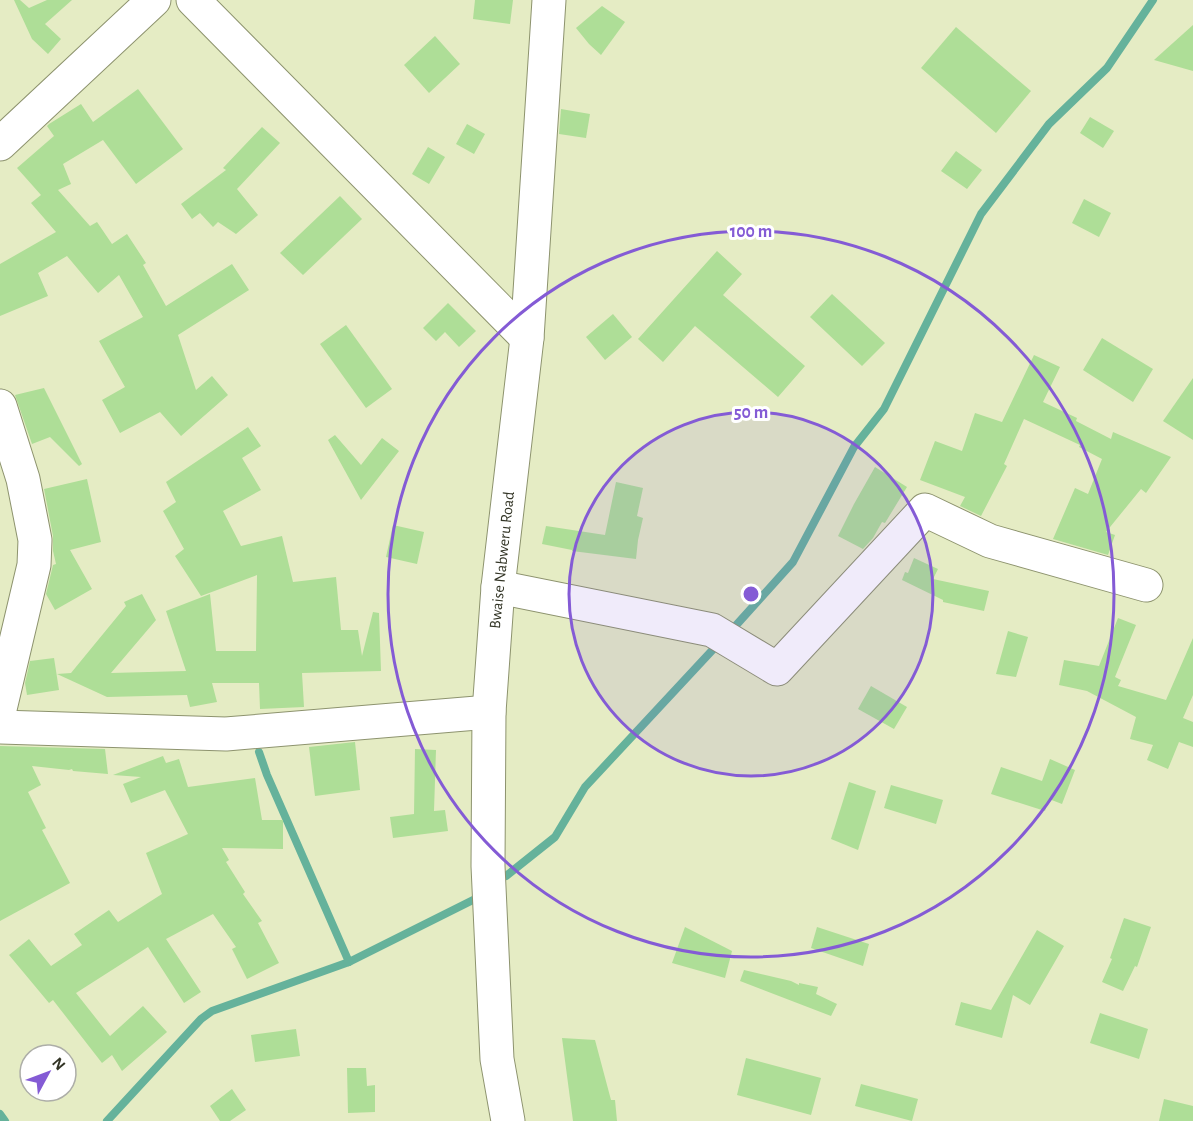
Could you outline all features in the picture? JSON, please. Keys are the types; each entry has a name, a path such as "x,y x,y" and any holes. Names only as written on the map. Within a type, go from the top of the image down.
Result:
{"street":[{"path":"0,144 154,0"},
{"path":"193,0 527,338"},
{"name":"Bwaise Nabweru Road","path":"508,1121 496,1048 488,866 489,712 498,587 527,338 549,0"},
{"path":"0,406 23,479 35,540 34,565 0,709"},
{"path":"498,587 725,637 777,669 925,510 990,541 1146,585"},
{"path":"0,727 226,734 489,712"}],"building":[{"path":"14,0 20,0 29,8 47,0 72,0 45,24 61,39 48,54 32,39"},
{"path":"475,0 513,0 510,24 473,19"},
{"path":"602,6 625,22 601,55 576,28"},
{"path":"1193,25 1193,71 1154,60"},
{"path":"956,27 1031,91 996,133 921,68"},
{"path":"435,36 460,64 429,93 404,65"},
{"path":"138,89 183,149 136,184 103,140 63,164 71,184 58,190 90,226 97,222 112,244 127,234 146,263 143,265 166,306 232,264 249,290 178,335 196,390 212,376 228,395 181,436 160,412 120,433 102,400 125,387 99,341 143,317 119,275 98,293 67,256 38,273 48,296 0,316 0,264 56,232 31,203 41,195 17,168 54,136 47,126 49,124 81,104 93,122"},
{"path":"561,109 590,114 586,138 559,134"},
{"path":"1090,117 1114,131 1103,148 1080,133"},
{"path":"467,124 485,134 474,154 456,144"},
{"path":"262,127 280,143 237,189 258,215 236,234 218,222 213,227 200,213 192,219 181,204 226,170 223,168"},
{"path":"428,147 445,157 429,184 412,174"},
{"path":"956,151 982,170 967,189 941,171"},
{"path":"340,196 362,219 303,275 280,253"},
{"path":"1084,199 1111,213 1099,237 1072,223"},
{"path":"717,251 742,274 723,295 805,366 778,397 695,326 663,362 638,339"},
{"path":"832,294 885,343 862,366 810,317"},
{"path":"448,303 476,331 459,347 445,332 436,341 423,328"},
{"path":"613,314 632,337 605,360 586,337"},
{"path":"346,325 392,389 366,408 320,344"},
{"path":"1102,338 1153,369 1133,402 1083,370"},
{"path":"1034,355 1060,367 1043,402 1077,418 1076,421 1111,439 1113,432 1171,457 1146,493 1141,489 1106,532 1115,535 1108,555 1053,539 1075,488 1088,494 1102,459 1079,447 1080,445 1024,419 1004,464 1007,466 981,516 960,506 965,497 920,480 935,441 962,451 975,413 1002,422"},
{"path":"1193,378 1193,440 1163,421"},
{"path":"44,388 82,464 79,466 50,437 32,444 15,395"},
{"path":"248,427 261,446 242,458 261,490 223,511 241,546 282,536 293,582 336,577 341,630 358,630 362,656 373,612 379,613 381,671 302,673 304,707 260,709 259,683 212,683 217,702 190,707 187,695 107,697 57,674 71,673 126,606 124,602 142,594 156,620 111,673 186,671 166,611 210,594 216,651 256,651 257,575 201,596 175,556 184,549 163,511 176,502 166,482"},
{"path":"335,435 361,465 382,438 399,451 361,500 328,440"},
{"path":"875,467 907,487 885,523 882,522 873,538 863,549 838,536"},
{"path":"87,479 101,542 70,550 92,589 55,610 46,594 53,565 56,564 44,489"},
{"path":"616,482 643,488 637,516 643,518 636,559 572,551 542,544 546,526 605,535"},
{"path":"393,525 424,532 417,564 386,557"},
{"path":"914,558 938,569 933,579 989,591 984,611 943,602 902,580 905,572 908,573"},
{"path":"1118,618 1136,625 1115,677 1121,680 1118,686 1166,700 1193,638 1193,695 1183,718 1193,722 1193,747 1179,742 1168,769 1147,760 1153,745 1130,739 1136,717 1087,691 1059,685 1064,660 1099,666"},
{"path":"1008,631 1028,637 1016,677 996,674"},
{"path":"54,658 59,690 27,695 25,683 30,661"},
{"path":"871,686 907,707 894,729 858,709"},
{"path":"355,742 360,790 315,796 309,747"},
{"path":"0,746 105,749 108,774 32,766 41,785 28,792 46,828 42,830 70,883 0,921"},
{"path":"415,749 436,750 434,811 445,810 448,831 393,838 390,817 414,814"},
{"path":"163,756 166,763 179,759 188,787 255,778 262,820 283,820 283,849 222,848 229,860 226,862 245,892 243,894 262,921 258,923 279,963 247,979 232,949 236,947 213,914 166,939 201,992 184,1003 148,947 76,993 110,1036 143,1006 167,1032 122,1071 112,1055 102,1063 53,1000 49,1003 9,955 29,939 51,966 82,945 74,934 109,910 118,922 162,894 146,853 188,834 165,790 131,803 123,784 141,777 113,775"},
{"path":"1050,759 1075,770 1062,804 1049,799 1045,811 991,794 1001,767 1042,781"},
{"path":"849,782 876,791 858,850 831,839"},
{"path":"891,785 943,800 936,824 884,808"},
{"path":"1124,918 1151,927 1137,967 1135,966 1123,991 1102,982 1112,959 1110,958"},
{"path":"685,927 732,951 725,978 672,963"},
{"path":"817,927 869,944 863,966 811,948"},
{"path":"1037,930 1064,946 1030,1005 1013,995 1002,1038 955,1025 961,1002 991,1010"},
{"path":"744,970 799,985 799,983 818,987 816,994 837,1004 831,1016 740,981"},
{"path":"1100,1013 1148,1029 1139,1059 1090,1043"},
{"path":"296,1029 300,1056 255,1062 251,1035"},
{"path":"562,1038 595,1040 611,1100 615,1100 617,1121 573,1121"},
{"path":"746,1058 821,1078 811,1115 737,1095"},
{"path":"347,1068 366,1068 367,1086 375,1085 375,1112 348,1113"},
{"path":"861,1084 918,1099 912,1121 855,1106"},
{"path":"232,1089 246,1110 230,1121 220,1121 210,1106"},
{"path":"1164,1099 1193,1106 1193,1121 1159,1121"}],"waterway":[{"path":"730,632 793,562 854,447 884,409 981,214 1049,124 1107,68 1153,0"},
{"path":"506,876 555,837 585,787 719,643"},
{"path":"259,752 349,962"},
{"path":"107,1121 201,1019 212,1011 349,962 477,898"},
{"path":"0,1114 5,1121"}]}
